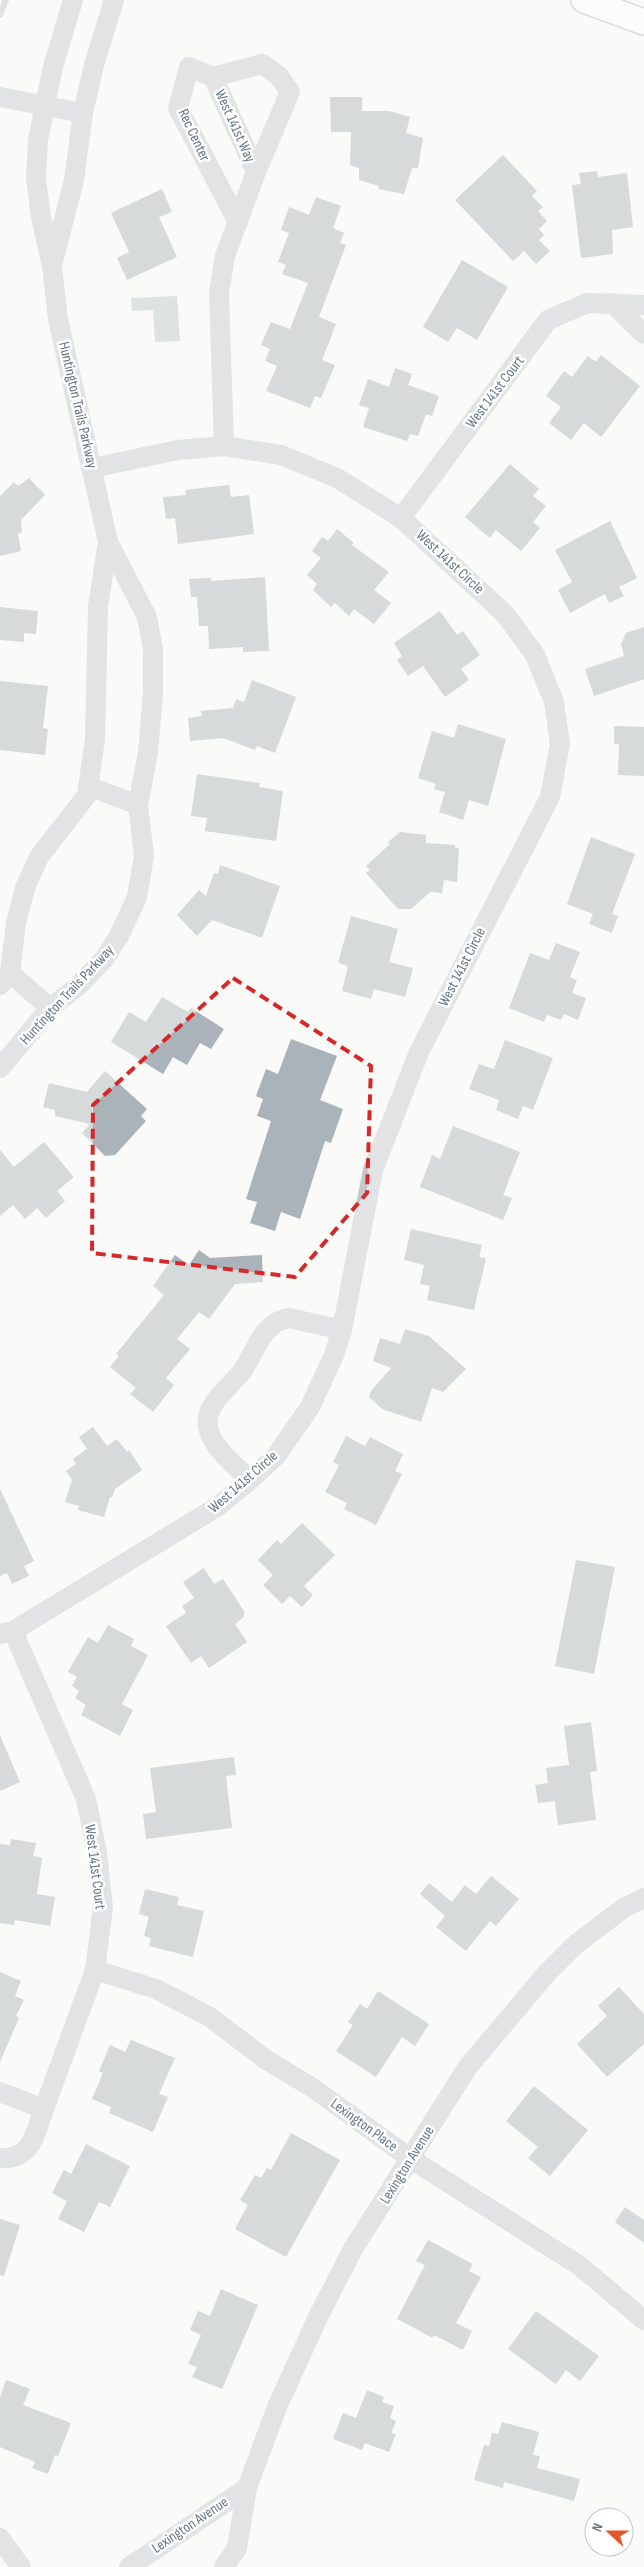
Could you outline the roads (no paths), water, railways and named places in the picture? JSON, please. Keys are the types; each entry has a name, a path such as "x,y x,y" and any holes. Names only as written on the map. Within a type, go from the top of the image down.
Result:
{"main road":[{"path":"584,0 644,22"}],"street":[{"name":"Huntington Trails Parkway","path":"0,1068 50,1008 78,986 105,958 119,936 137,897 144,856 138,805 148,753 153,693 153,649 147,617 108,542 58,319 52,266 41,217 36,178 38,140 44,105 55,58 73,0"},
{"name":"Huntington Trails Parkway","path":"52,266 74,180 83,113 94,65 114,0"},
{"name":"West 141st Way","path":"224,446 219,293 225,256 256,172 290,92 278,76 262,64 213,77 256,172"},
{"name":"Rec Center","path":"213,77 189,67 178,108 238,222"},
{"path":"0,97 83,113"},
{"name":"West 141st Court","path":"401,518 548,320 586,303 644,305"},
{"path":"612,303 644,334"},
{"name":"West 141st Circle","path":"6,1633 217,1507 276,1456 310,1407 334,1355 342,1330 373,1170 419,1052 550,797 560,744 554,702 530,648 505,614 401,518 337,478 281,455 224,446 178,450 92,468"},
{"name":"Huntington Trails Parkway","path":"5,979 25,888 39,857 87,795 96,739 98,606 108,542"},
{"path":"88,786 138,805"},
{"path":"5,979 50,1008"},
{"path":"250,1480 211,1439 207,1425 211,1410 218,1398 243,1371 264,1333 281,1319 289,1318 342,1330"},
{"name":"West 141st Court","path":"0,2158 14,2159 30,2146 95,1970 103,1907 97,1853 86,1799 6,1633"},
{"name":"Lexington Avenue","path":"224,2567 237,2548 247,2488 277,2407 319,2315 353,2249 468,2068 546,1974 575,1944 625,1907 644,1898"},
{"name":"Lexington Place","path":"95,1970 156,1989 210,2017 265,2058 313,2088 411,2159 580,2266 644,2320"},
{"path":"0,2092 44,2109"},
{"name":"Lexington Avenue","path":"137,2566 247,2488"},
{"path":"0,2538 21,2567"}],"waterway":[{"path":"0,15 6,0"}]}
